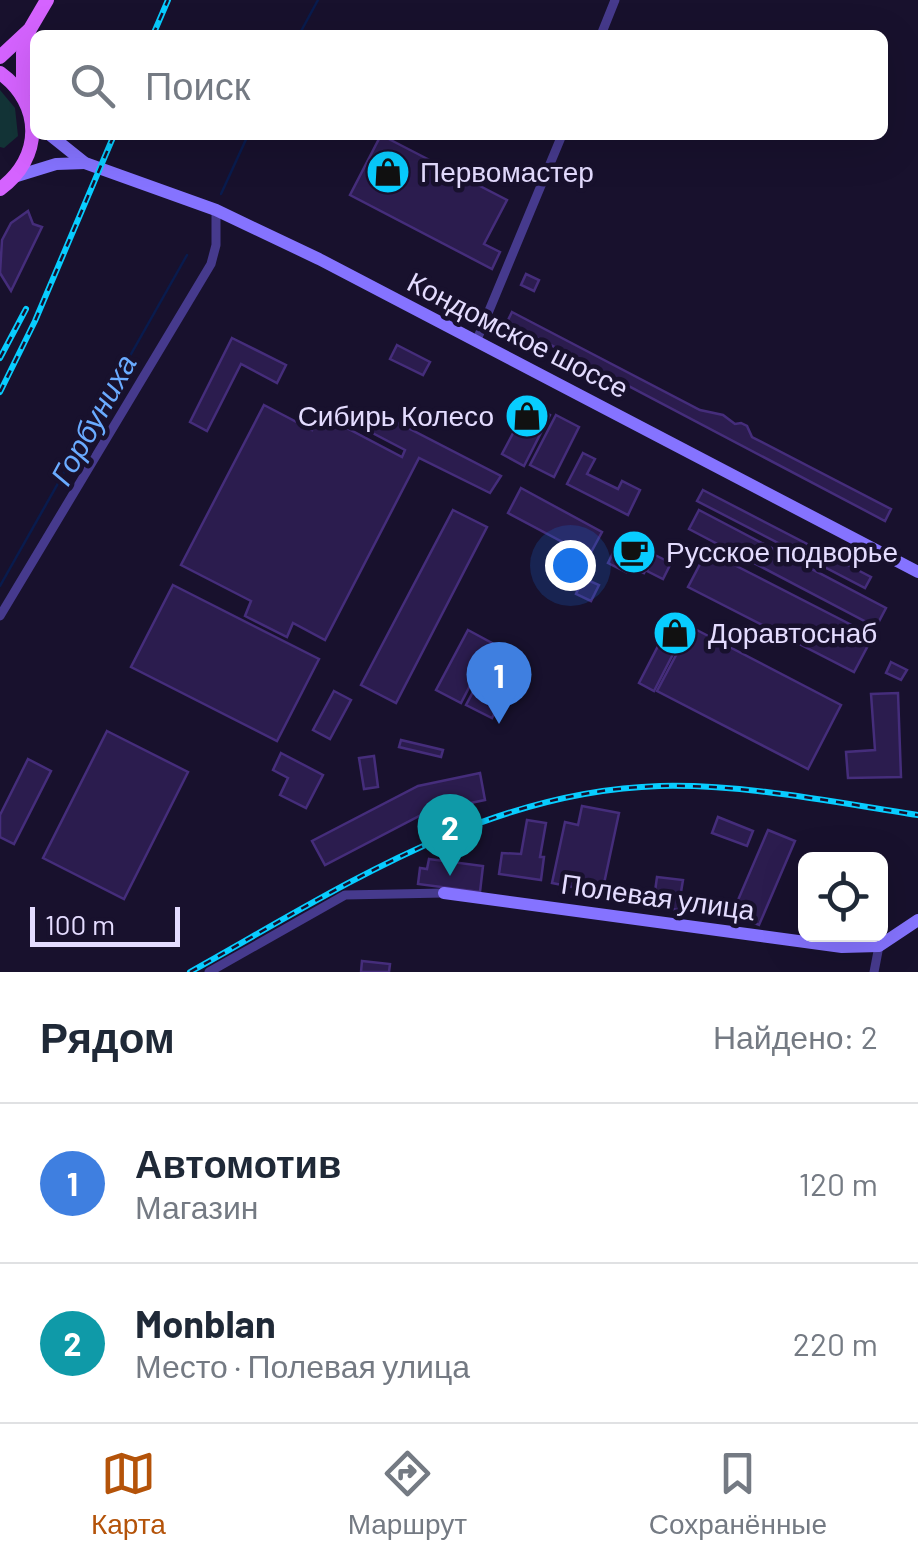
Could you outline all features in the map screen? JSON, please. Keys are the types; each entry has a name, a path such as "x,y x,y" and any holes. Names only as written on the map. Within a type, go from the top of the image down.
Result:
{"main road":[{"path":"30,111 24,96 23,52 30,29 48,0"},
{"path":"0,57 30,29"},
{"path":"0,72 24,96"},
{"path":"1,190 28,159 33,140"}],"street":[{"path":"603,30 614,0"},
{"name":"Кондомское шоссе","path":"56,140 85,163 216,210 320,259 918,572"},
{"path":"476,342 560,140"},
{"name":"Кондомское шоссе","path":"16,176 56,164 85,163"},
{"path":"0,616 211,264 216,245 216,210"},
{"path":"209,972 345,894 444,893"},
{"name":"Полевая улица","path":"444,893 842,947 879,946"},
{"path":"874,972 879,946 918,920"}],"green space":[{"path":"0,90 15,108 18,136 4,148 0,147"}],"building":[{"path":"378,140 391,140 507,200 484,244 500,252 492,269 350,195"},
{"path":"28,211 33,224 42,227 11,291 0,273 2,240 11,223"},
{"path":"526,274 539,280 534,291 521,285"},
{"path":"512,312 700,410 747,426 752,437 891,509 885,521 507,322"},
{"path":"232,338 286,365 277,383 241,364 207,431 190,422"},
{"path":"397,345 430,362 423,375 390,359"},
{"path":"529,403 550,415 524,466 502,454"},
{"path":"264,405 312,430 320,414 402,457 405,450 361,427 371,409 501,476 490,493 419,458 325,640 293,623 287,637 245,616 251,601 181,565"},
{"path":"556,415 579,427 554,477 530,465"},
{"path":"583,453 595,459 587,474 618,489 622,481 640,490 628,515 567,484"},
{"path":"521,488 602,532 589,556 508,513"},
{"path":"703,490 871,577 865,588 697,501"},
{"path":"453,510 487,527 396,703 361,685"},
{"path":"699,510 886,608 876,627 689,529"},
{"path":"620,539 653,556 644,573 629,566 626,572 608,563"},
{"path":"707,551 873,636 854,672 688,587"},
{"path":"655,555 671,563 663,579 647,571"},
{"path":"583,578 599,585 591,601 576,594"},
{"path":"173,585 319,659 277,741 131,667"},
{"path":"673,617 688,625 654,691 639,683"},
{"path":"691,627 841,705 808,769 657,691"},
{"path":"468,630 492,643 461,703 436,690"},
{"path":"498,645 523,658 492,718 466,705"},
{"path":"891,662 907,670 901,680 886,673"},
{"path":"334,691 351,700 330,739 313,730"},
{"path":"898,693 901,777 848,778 846,752 875,750 871,694"},
{"path":"107,731 188,772 124,899 43,858"},
{"path":"401,740 443,750 441,757 399,747"},
{"path":"281,753 323,775 306,808 280,795 288,778 273,770"},
{"path":"374,756 378,787 364,789 359,758"},
{"path":"28,759 51,771 14,844 0,837 0,815"},
{"path":"480,773 485,800 427,812 325,865 312,841 418,786"},
{"path":"582,806 619,813 602,893 552,883 565,822 578,825"},
{"path":"718,817 753,831 747,846 712,833"},
{"path":"527,820 546,823 540,857 544,857 541,880 499,874 502,853 521,854"},
{"path":"768,830 795,841 759,925 732,914"},
{"path":"429,859 483,866 480,892 418,884 420,868 427,869"},
{"path":"657,877 683,880 678,910 653,906"},
{"path":"362,961 390,964 389,972 361,972"}],"waterway":[{"name":"Горбуниха","path":"302,30 318,0"},
{"name":"Горбуниха","path":"221,194 246,140"},
{"name":"Горбуниха","path":"0,586 187,255"}],"railway":[{"path":"155,30 168,0"},
{"path":"0,392 35,321 112,140"},
{"path":"0,358 26,309"},
{"path":"190,972 415,850 473,825 595,792 660,786 725,788 918,815"}],"place":[{"name":"Первомастер","path":"388,172"},
{"name":"Сибирь Колесо","path":"527,416"},
{"name":"Русское подворье","path":"634,552"},
{"name":"Доравтоснаб","path":"675,633"},
{"name":"Автомотив","path":"499,724"},
{"name":"Monblan","path":"450,876"}]}
